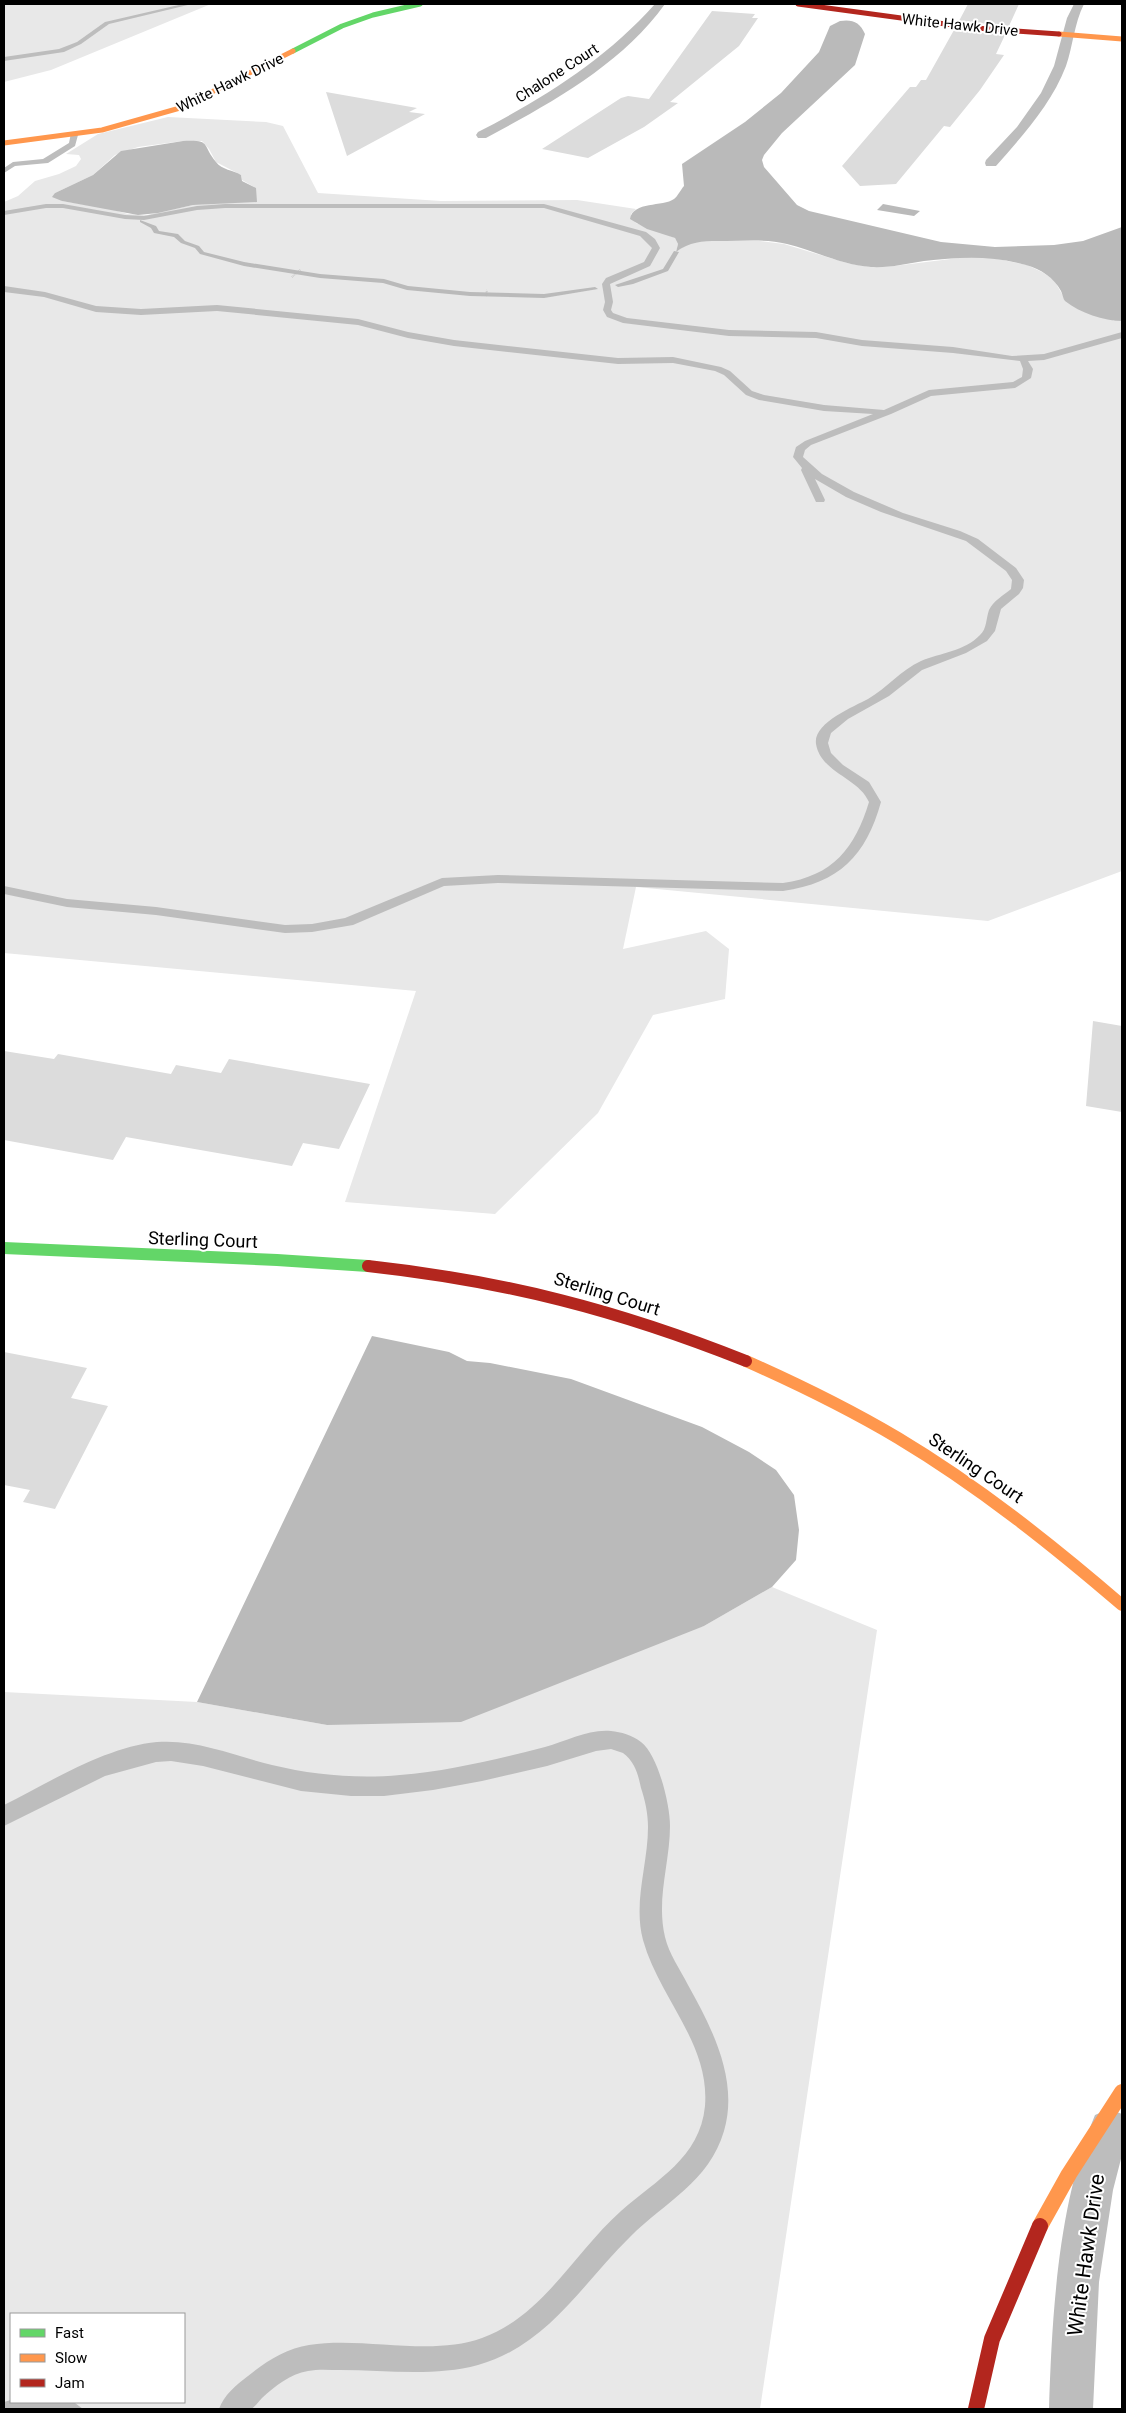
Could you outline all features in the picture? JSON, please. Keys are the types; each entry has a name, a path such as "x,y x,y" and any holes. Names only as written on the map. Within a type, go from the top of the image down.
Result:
{"street":[{"name":"White Hawk Drive","path":"4,143 74,135 130,123 180,108 342,26 373,15 420,4"},
{"name":"Chalone Court","path":"482,135 568,87 601,64 638,31 660,4"},
{"name":"White Hawk Drive","path":"798,4 965,26 1122,39"},
{"path":"991,163 1025,125 1041,102 1060,68 1072,17 1078,4"},
{"name":"Sterling Court","path":"4,1248 309,1262 426,1272 542,1292 693,1338 798,1384 926,1454 1022,1521 1122,1605"},
{"name":"White Hawk Drive","path":"976,2409 992,2339 1032,2241 1069,2174 1119,2097"},
{"name":"White Hawk Drive","path":"1071,2409 1078,2282 1092,2190 1119,2097"}],"lane":[{"path":"4,60 67,48 79,43 92,31 108,22 167,11 190,4"},
{"path":"4,163 45,161 72,144 74,135"},
{"path":"4,171 13,164"},
{"path":"4,213 38,207 62,206 138,218 198,208 225,206 514,205 553,207 581,217 635,231 649,237 655,244 655,251 647,264 607,282 609,302 607,310 610,315 618,318 729,333 816,335 862,343 1023,359 1044,357 1122,335"},
{"path":"4,289 45,295 96,309 141,312 217,308 358,322 408,335 454,343 608,360 664,359 700,363 727,373 742,388 762,398 824,408 888,412"},
{"path":"820,500 798,457 800,449 808,443 888,412 929,393 1015,385 1026,378 1028,369 1023,359"},
{"path":"4,890 67,903 156,911 284,929 312,928 348,922 442,882 498,879 681,883 761,887 800,886 830,874 845,862 869,822 875,802 868,788 861,780 836,766 826,756 822,742 826,731 835,723 880,696 907,674 971,646 984,638 991,628 994,610 1017,589 1019,582 1015,574 983,547 969,539 913,520 858,497 822,480 803,466"},
{"path":"4,1816 103,1767 159,1751 183,1753 286,1778 353,1786 414,1784 508,1766 601,1740 617,1741 634,1748 645,1764 655,1800 659,1827 649,1899 651,1928 659,1955 710,2052 717,2087 714,2124 700,2154 680,2180 629,2220 603,2244 540,2317 502,2343 477,2352 417,2359 358,2356 307,2358 278,2370 251,2389 232,2409"}],"path":[{"path":"292,277 301,269"},
{"path":"486,296 487,290"}],"shaded area":[{"path":"4,4 211,4 51,70 4,82"},
{"path":"848,20 855,22 865,34 855,65 782,133 762,160 764,167 797,205 809,211 941,242 995,247 1054,245 1083,241 1122,227 1122,321 1100,318 1085,313 1065,301 1055,282 1042,272 1013,262 988,258 962,258 871,267 839,261 772,241 700,242 688,245 676,252 678,244 675,238 647,229 630,219 632,213 637,209 674,199 684,186 682,164 745,122 781,93 819,52 830,26 840,21"},
{"path":"168,117 266,122 283,126 318,193 441,201 577,200 636,209 631,214 636,223 675,238 678,244 676,252 686,245 697,241 760,241 784,244 847,263 870,267 894,266 975,256 1003,260 1027,265 1042,272 1054,280 1062,294 1114,321 1122,321 1122,871 988,921 636,887 623,949 706,931 729,949 725,999 653,1015 598,1113 495,1214 345,1202 416,991 4,953 4,202 18,196 35,181 59,174 76,166 81,159 79,155 66,154 98,134","holes":["183,141 202,141 216,162 241,175 242,180 254,187 224,203 193,205 147,215 128,214 111,209 62,201 55,193 93,175 115,155 138,147"]},
{"path":"183,141 198,141 205,144 218,165 241,175 242,181 256,188 257,202 193,205 158,213 138,215 62,201 52,197 55,193 93,175 121,151"},
{"path":"883,204 920,211 914,216 877,210"},
{"path":"372,1336 449,1352 467,1361 490,1363 571,1379 702,1427 749,1452 776,1470 794,1495 799,1530 796,1560 772,1587 704,1626 461,1722 327,1725 197,1702"},
{"path":"772,1587 877,1630 760,2409 4,2409 4,1692 197,1702 327,1725 704,1626"},
{"path":"10,2400 10,2403 75,2403 83,2409 4,2409 4,2402"}],"building":[{"path":"968,4 1019,4 1009,26 959,21"},
{"path":"712,11 755,14 752,18 758,18 739,46 670,102 678,103 644,127 588,158 542,149 621,98 628,96 649,99"},
{"path":"954,30 1005,35 996,54 1004,55 980,90 950,127 944,126 896,184 860,186 842,166 910,87 916,87 921,80 926,80"},
{"path":"326,92 417,108 409,112 425,114 347,156"},
{"path":"1093,1021 1122,1026 1122,1112 1086,1106"},
{"path":"4,1051 54,1059 58,1054 171,1074 176,1065 221,1073 229,1059 370,1084 339,1149 303,1143 292,1166 126,1137 113,1160 4,1140"},
{"path":"4,1352 87,1368 71,1398 108,1406 55,1509 23,1502 30,1490 4,1485"}],"waterway":[{"path":"142,221 154,227 156,232 176,235 183,242 197,247 202,253 244,264 320,276 384,281 407,288 470,294 490,293 544,296 595,289"},
{"path":"618,285 631,283 666,270 676,252"}],"traffic: fast":[{"path":"293,51 342,26 373,15 420,4"},
{"path":"4,1248 323,1262 368,1266"}],"traffic: slow":[{"path":"1059,34 1122,39"},
{"path":"4,143 102,130 180,108 293,51"},
{"path":"746,1361 849,1410 945,1467 1035,1532 1122,1605"},
{"path":"1040,2226 1069,2174 1122,2092"}],"traffic: jam":[{"path":"798,4 975,28 1059,34"},
{"path":"368,1266 467,1279 561,1298 653,1326 746,1361"},
{"path":"976,2409 992,2339 1040,2226"}]}
